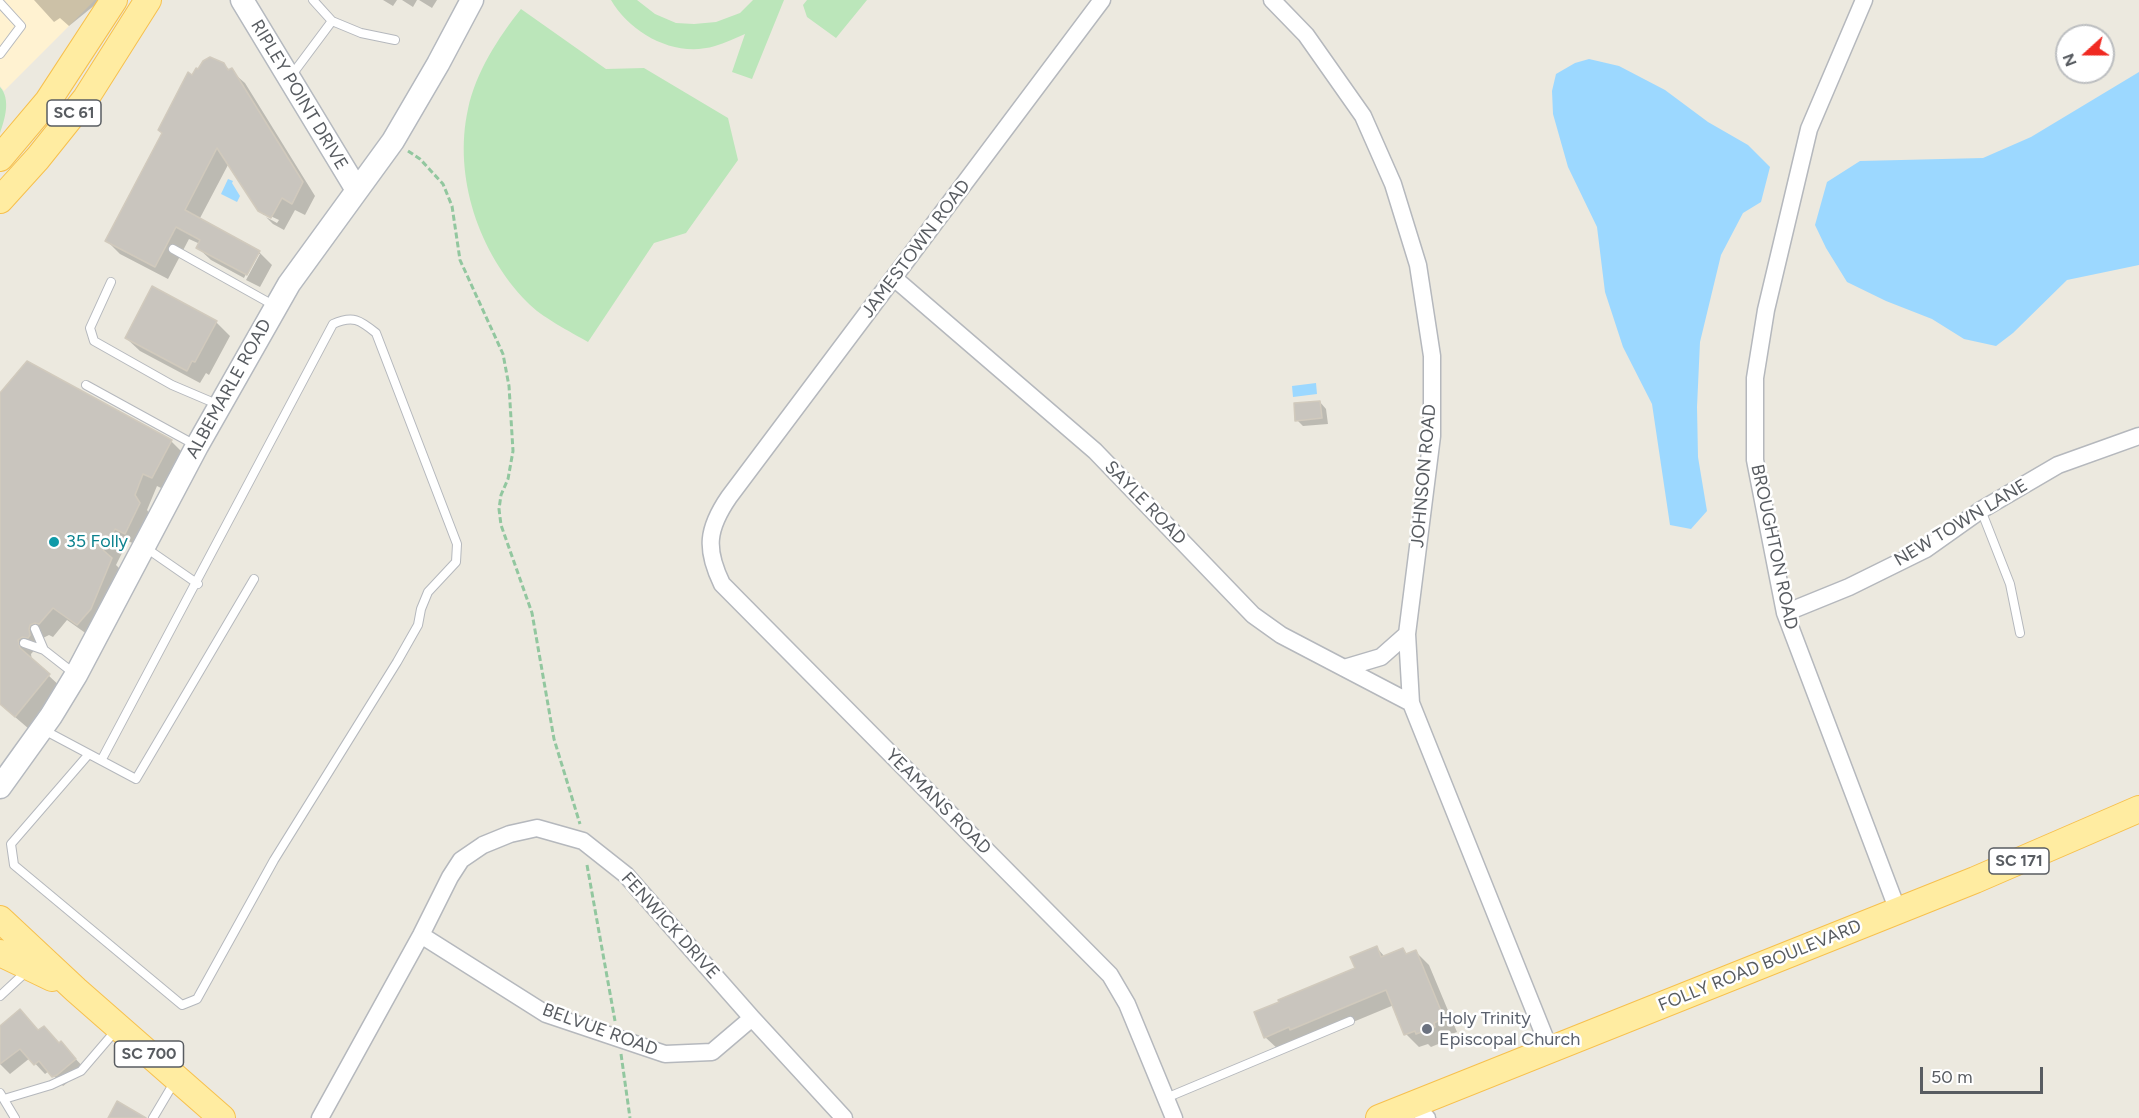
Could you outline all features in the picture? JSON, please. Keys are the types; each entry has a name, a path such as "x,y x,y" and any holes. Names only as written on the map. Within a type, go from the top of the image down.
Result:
{"main road":[{"name":"SC 61","path":"0,158 48,101 113,2"},
{"name":"SC 61","path":"0,200 38,158 86,98 142,9"},
{"name":"FOLLY ROAD BOULEVARD","path":"1379,1118 1419,1111 1550,1050 1898,911 2139,809"},
{"name":"SC 700","path":"0,919 76,990 222,1118"},
{"name":"SC 700","path":"0,953 76,990"}],"street":[{"name":"RIPLEY POINT DRIVE","path":"242,0 357,190"},
{"name":"ALBEMARLE ROAD","path":"2,783 42,729 76,675 197,446 289,284 393,141 472,0"},
{"name":"JAMESTOWN ROAD","path":"729,497 1102,0"},
{"name":"JOHNSON ROAD","path":"1272,0 1306,35 1363,116 1393,184 1418,265 1432,356 1432,436 1407,634 1411,703 1550,1050"},
{"name":"BROUGHTON ROAD","path":"1864,0 1809,129 1766,310 1755,378 1755,460 1785,613 1898,911"},
{"name":"SAYLE ROAD","path":"894,278 1095,452 1253,615 1281,635 1411,703"},
{"name":"NEW TOWN LANE","path":"1785,613 1850,587 1926,549 1981,510 2058,465 2139,436"},
{"name":"YEAMANS ROAD","path":"729,497 717,514 710,534 713,565 722,584 1110,975 1127,1004 1174,1118"},
{"path":"1344,668 1381,657 1407,634"},
{"name":"FENWICK DRIVE","path":"320,1118 461,860 483,845 510,834 537,828 583,841 626,875 844,1118"},
{"name":"BELVUE ROAD","path":"421,935 546,1014 665,1054 712,1052 752,1018"}],"lane":[{"path":"314,0 332,21 361,33 395,40"},
{"path":"0,3 21,26 0,54"},
{"path":"290,79 332,21"},
{"path":"172,249 276,307"},
{"path":"111,282 90,328 94,341 172,385 220,405"},
{"path":"88,754 11,844 14,865 182,1005 197,999 274,860 397,662 418,625 428,592 456,562 457,544 376,333 361,321 346,319 333,324 272,437 198,584 102,759"},
{"path":"86,385 197,446"},
{"path":"1981,510 2010,584 2020,633"},
{"path":"144,546 198,584"},
{"path":"42,729 136,779 254,579"},
{"path":"35,629 44,650"},
{"path":"24,643 44,650 76,675"},
{"path":"0,996 31,968"},
{"path":"1166,1098 1350,1021"},
{"path":"15,1118 2,1096 51,1085 81,1071 118,1027"},
{"path":"153,1118 177,1078"}],"path":[{"path":"393,141 420,159 442,184 452,206 460,260 503,354 513,451 508,479 501,495 499,509 501,525 532,613 554,739 578,814 630,1118"}],"shaded area":[{"path":"0,0 95,0 4,91 0,86"}],"green space":[{"path":"611,0 637,0 655,14 676,23 694,24 716,22 740,13 753,0 784,0 752,79 732,72 745,34 719,45 700,49 670,46 642,33 630,23"},
{"path":"807,0 867,0 836,38 807,17 803,5"},
{"path":"521,9 606,69 644,68 728,118 738,160 686,233 654,243 588,342 540,313 510,282 495,261 483,237 467,187 464,135 472,95 489,56"},
{"path":"0,87 6,103 0,133"}],"water":[{"path":"1589,59 1619,66 1665,90 1708,122 1748,145 1770,167 1761,202 1743,213 1721,255 1700,342 1697,407 1698,457 1707,511 1691,529 1670,525 1652,404 1623,347 1605,292 1597,227 1568,167 1553,114 1552,91 1556,74 1575,63"},
{"path":"2139,72 2139,265 2067,280 2013,333 1996,346 1964,339 1932,319 1886,301 1847,282 1815,225 1827,182 1860,161 1983,158 2031,137"},
{"path":"228,179 233,181 240,196 237,202 221,194"},
{"path":"1316,383 1317,394 1293,397 1292,386"}],"building":[{"path":"210,57 224,63 228,70 232,68 303,182 292,204 282,198 271,218 258,211 217,148 185,210 260,251 247,275 196,248 200,240 176,227 155,267 105,241 162,133 158,130 188,72 192,75 203,61"},
{"path":"152,286 217,321 195,362 192,361 187,371 125,338"},
{"name":"35 Folly","path":"27,361 172,440 152,478 143,474 135,495 140,503 125,534 115,529 103,550 112,558 91,609 77,625 53,608 39,624 30,625 28,638 22,637 18,640 20,648 50,674 15,717 0,704 0,393"},
{"path":"1320,401 1322,418 1295,421 1294,403"},
{"path":"1377,946 1381,957 1403,948 1406,954 1416,950 1444,1018 1434,1023 1435,1027 1416,1034 1415,1031 1404,1035 1386,990 1290,1030 1289,1027 1264,1038 1254,1012 1355,968 1350,957"},
{"path":"20,1009 38,1030 44,1026 76,1059 57,1075 52,1077 39,1061 34,1065 20,1049 0,1064 0,1026"},
{"path":"117,1101 146,1118 108,1118"}],"place":[{"name":"35 Folly","path":"54,542"},
{"name":"Holy Trinity Episcopal Church","path":"1427,1029"}]}
